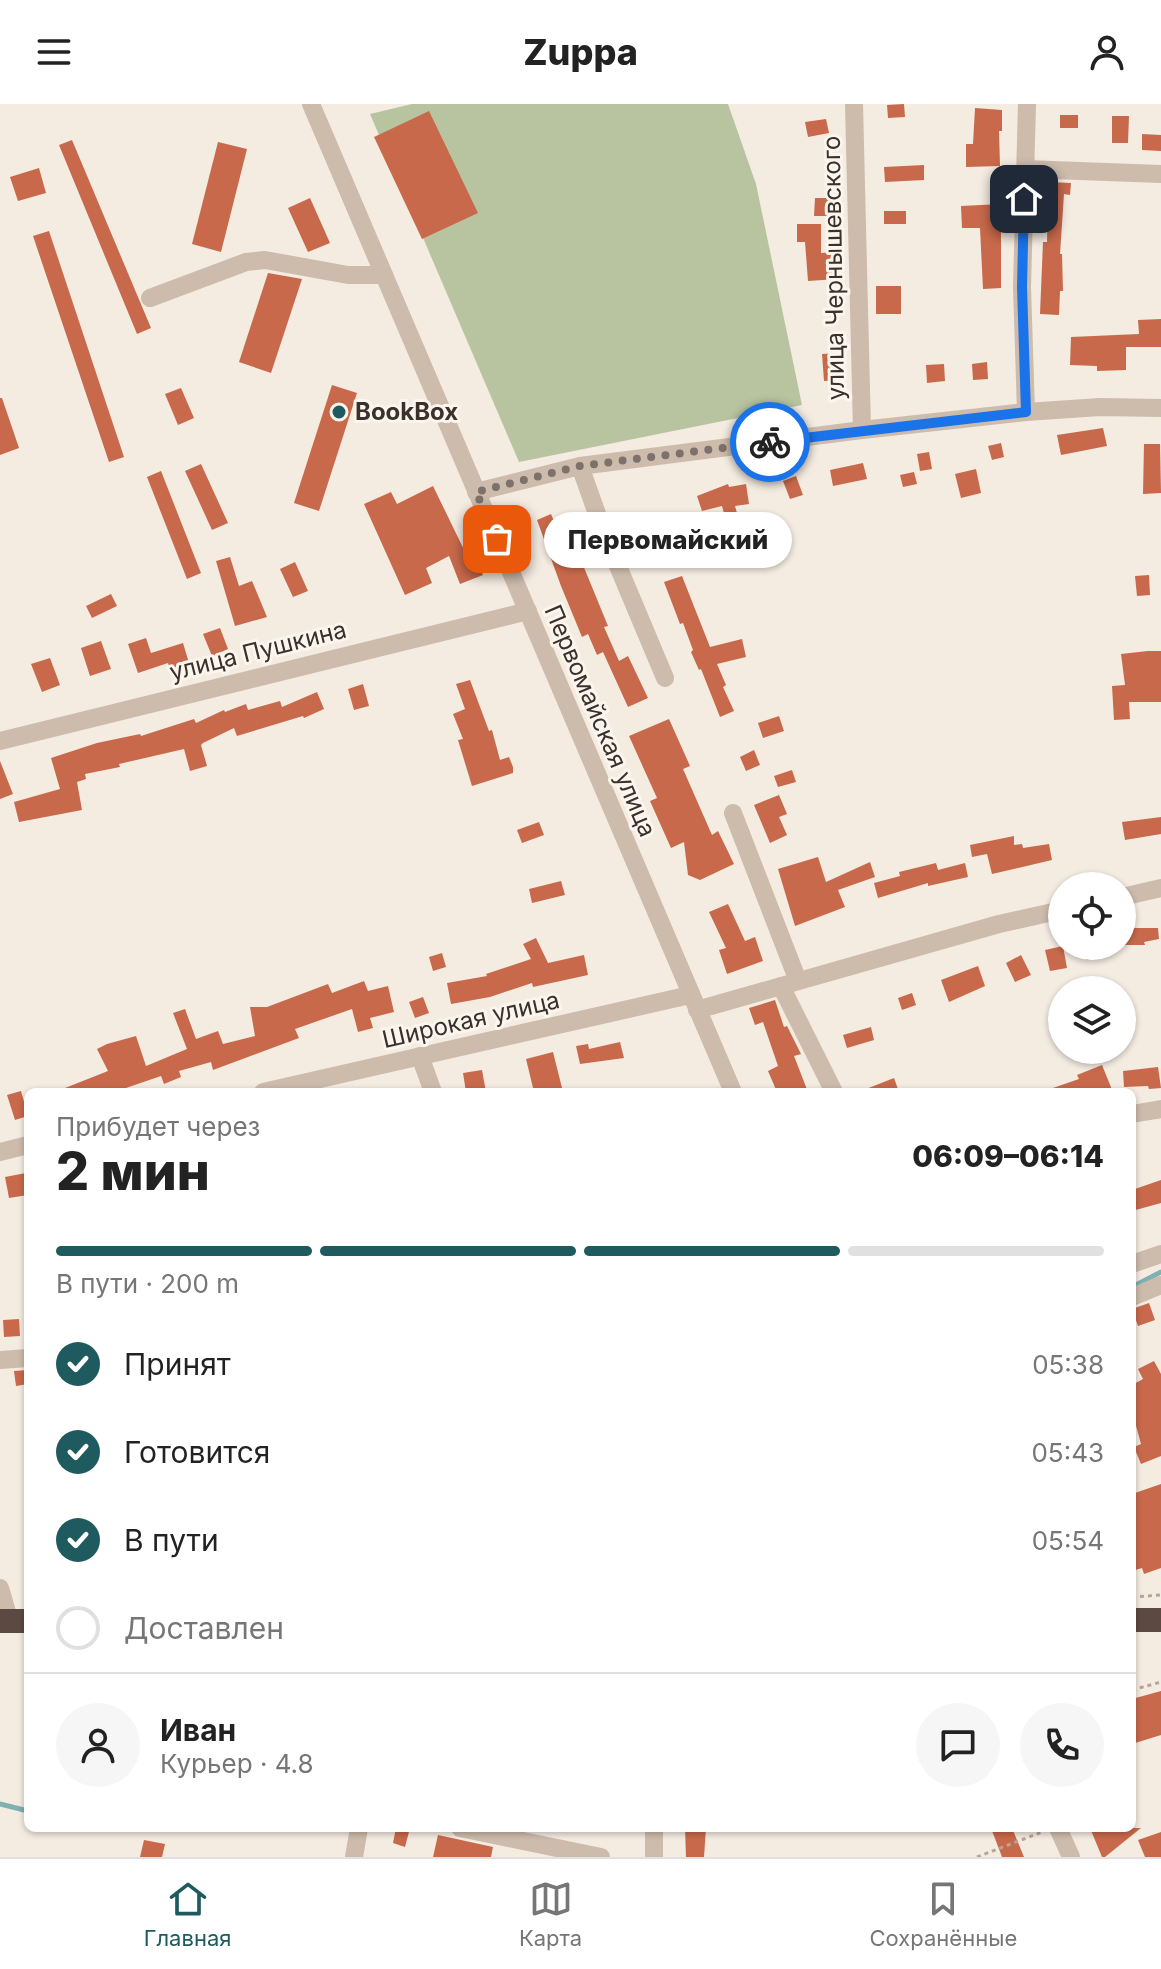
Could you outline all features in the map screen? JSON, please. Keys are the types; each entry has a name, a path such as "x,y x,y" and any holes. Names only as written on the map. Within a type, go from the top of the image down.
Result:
{"highway":[{"path":"1136,1620 1161,1620"}],"street":[{"name":"Первомайская улица","path":"311,104 731,1088"},
{"name":"улица Чернышевского","path":"854,104 862,430"},
{"path":"1026,412 1022,287 1027,104"},
{"path":"1025,169 1161,174"},
{"path":"150,298 246,262 265,260 348,275 384,275"},
{"path":"476,492 580,466 862,430 1026,412 1100,407 1161,408"},
{"path":"580,466 602,528 665,678"},
{"name":"улица Пушкина","path":"0,741 528,611"},
{"path":"733,813 790,984 832,1088"},
{"path":"1136,894 1161,888"},
{"name":"Широкая улица","path":"280,1088 420,1056 790,984 999,924 1048,913"},
{"path":"420,1056 432,1088"},
{"path":"1136,1113 1161,1109"},
{"path":"0,1152 24,1146"},
{"path":"1136,1263 1161,1254"},
{"path":"1136,1295 1161,1285"},
{"path":"0,1360 24,1358"},
{"path":"0,1588 13,1621"},
{"path":"354,1857 358,1832"},
{"path":"479,1832 601,1857"},
{"path":"654,1832 654,1857"},
{"path":"1058,1832 1071,1857"}],"path":[{"path":"1136,1597 1161,1595"},
{"path":"1136,1689 1161,1682"},
{"path":"977,1857 1045,1832"}],"green space":[{"path":"412,104 728,104 756,184 802,405 519,462 370,114"}],"building":[{"path":"904,104 905,117 888,118 887,105"},
{"path":"975,108 1002,110 1000,166 966,167 966,144 973,144"},
{"path":"429,111 478,213 422,239 374,137"},
{"path":"1060,115 1078,115 1078,128 1060,128"},
{"path":"1112,116 1129,116 1128,143 1112,143"},
{"path":"826,119 829,133 808,137 805,122"},
{"path":"1142,134 1161,135 1161,151 1142,150"},
{"path":"72,140 151,328 137,334 59,145"},
{"path":"218,142 247,149 221,252 192,244"},
{"path":"924,165 924,180 885,182 884,167"},
{"path":"39,168 46,193 18,201 10,177"},
{"path":"1048,182 1071,183 1070,195 1064,194 1060,254 1063,291 1060,291 1059,315 1040,314 1043,242 1047,242"},
{"path":"310,198 330,243 308,252 288,208"},
{"path":"815,198 831,198 830,216 814,216"},
{"path":"1001,204 1001,288 983,289 980,228 962,228 961,206"},
{"path":"884,211 906,211 906,224 884,224"},
{"path":"797,224 821,224 821,253 835,252 837,279 808,281 805,242 797,242"},
{"path":"49,231 124,457 109,462 33,236"},
{"path":"268,273 302,279 271,373 239,362"},
{"path":"876,286 901,286 901,314 876,314"},
{"path":"1161,319 1161,347 1126,347 1126,370 1097,371 1097,366 1070,365 1071,337 1139,334 1138,320"},
{"path":"842,353 844,380 824,381 822,354"},
{"path":"987,362 988,379 973,380 972,364"},
{"path":"944,364 945,381 927,383 926,365"},
{"path":"332,385 357,393 319,511 294,503"},
{"path":"181,388 194,418 178,425 165,394"},
{"path":"0,398 19,448 0,455"},
{"path":"1103,428 1107,446 1061,455 1057,435"},
{"path":"1001,443 1004,457 992,460 988,446"},
{"path":"1144,444 1160,444 1161,493 1143,494"},
{"path":"929,452 932,469 920,471 917,454"},
{"path":"863,463 867,479 833,486 830,470"},
{"path":"201,464 228,523 212,530 185,471"},
{"path":"976,469 981,493 961,498 955,474"},
{"path":"161,471 201,573 187,579 147,477"},
{"path":"914,472 917,484 903,487 900,475"},
{"path":"796,476 803,495 790,499 783,481"},
{"path":"728,484 729,487 746,484 749,504 735,506 737,513 725,517 722,506 702,511 697,496"},
{"path":"433,486 470,562 476,559 483,575 460,584 449,556 426,568 432,583 405,595 364,504 391,492 397,504"},
{"path":"551,514 565,547 590,537 598,558 583,565 608,626 604,627 619,661 628,656 648,698 628,707 603,652 597,655 588,634 582,637 537,520"},
{"path":"230,557 239,586 252,581 267,617 235,626 216,561"},
{"path":"295,562 308,591 293,597 280,569"},
{"path":"1149,575 1150,595 1137,596 1135,576"},
{"path":"682,576 710,647 742,639 746,657 717,664 734,711 720,717 664,582"},
{"path":"111,594 117,606 92,618 86,606"},
{"path":"220,628 228,649 212,656 203,634"},
{"path":"146,638 151,653 183,643 189,663 170,669 168,663 138,673 128,644"},
{"path":"101,641 111,669 90,676 81,648"},
{"path":"1161,651 1161,702 1129,702 1130,719 1114,720 1112,686 1125,685 1121,654"},
{"path":"50,658 60,685 42,692 31,664"},
{"path":"470,680 489,731 492,730 500,760 509,757 513,767 513,773 472,786 458,740 463,739 453,714 465,709 456,684"},
{"path":"363,684 369,706 354,710 348,689"},
{"path":"317,692 324,709 304,718 237,736 234,728 203,743 207,766 190,771 184,749 85,774 86,779 77,782 82,810 19,822 14,802 60,789 51,758 97,743 141,736 194,719 196,723 246,704 248,710 280,701 282,707"},
{"path":"779,716 784,731 763,738 758,723"},
{"path":"669,719 690,766 683,769 712,835 718,831 734,864 700,880 688,875 684,842 671,848 650,801 657,798 629,736"},
{"path":"754,750 760,765 746,771 740,757"},
{"path":"0,761 13,794 0,799"},
{"path":"792,770 796,782 778,787 774,776"},
{"path":"779,795 787,814 779,817 787,835 770,843 754,805"},
{"path":"1161,817 1161,834 1125,840 1122,822"},
{"path":"539,822 544,835 522,843 517,830"},
{"path":"1014,836 1014,845 1022,844 1023,848 1049,844 1052,860 992,874 987,854 972,857 970,845"},
{"path":"818,857 826,882 870,862 875,877 838,890 845,907 795,926 778,869"},
{"path":"936,863 938,870 965,863 968,877 928,886 928,883 878,898 874,883 900,876 899,872"},
{"path":"561,881 565,895 532,903 529,889"},
{"path":"728,904 745,941 755,937 763,961 727,974 719,950 726,948 709,912"},
{"path":"1136,928 1158,928 1159,939 1144,942 1145,945 1136,945"},
{"path":"536,938 548,963 584,955 588,975 533,987 532,983 490,997 451,1004 447,983 487,976 531,959 523,944"},
{"path":"1048,949 1048,960 1066,960 1067,968 1050,971 1045,950"},
{"path":"442,953 446,967 433,971 429,957"},
{"path":"1021,955 1031,975 1015,982 1006,963"},
{"path":"978,966 985,986 949,1002 941,980"},
{"path":"364,981 368,991 388,986 394,1012 370,1018 373,1028 358,1032 352,1009 295,1029 299,1038 213,1070 211,1062 179,1071 181,1077 164,1084 161,1076 126,1088 65,1088 108,1071 97,1049 107,1044 136,1036 146,1066 187,1049 173,1013 185,1009 196,1039 218,1031 223,1044 255,1036 250,1007 267,1007 328,984 332,993"},
{"path":"912,993 916,1005 902,1010 898,998"},
{"path":"423,997 429,1013 415,1018 409,1002"},
{"path":"775,1000 784,1027 787,1026 801,1054 794,1056 806,1088 775,1088 768,1071 778,1066 763,1022 755,1025 749,1008"},
{"path":"871,1027 874,1040 847,1048 843,1035"},
{"path":"620,1042 624,1058 580,1064 576,1046 588,1044 589,1049"},
{"path":"553,1052 562,1088 533,1088 526,1059"},
{"path":"1102,1065 1111,1088 1053,1088 1079,1079 1077,1075"},
{"path":"1158,1067 1161,1088 1124,1087 1123,1071"},
{"path":"482,1070 485,1088 465,1088 463,1073"},
{"path":"894,1078 898,1088 869,1088"},
{"path":"21,1091 24,1117 15,1120 7,1095"},
{"path":"24,1173 24,1196 9,1198 5,1177"},
{"path":"1161,1180 1161,1203 1136,1210 1136,1189"},
{"path":"1149,1303 1155,1320 1138,1326 1136,1308"},
{"path":"19,1319 20,1336 4,1337 3,1320"},
{"path":"1154,1361 1161,1374 1161,1456 1141,1464 1136,1452 1136,1446 1141,1444 1136,1426 1136,1383 1143,1379 1138,1369"},
{"path":"24,1370 24,1385 16,1386 14,1371"},
{"path":"1161,1484 1161,1568 1144,1574 1142,1568 1136,1570 1136,1493"},
{"path":"1161,1691 1161,1735 1136,1743 1136,1698"},
{"path":"1136,1828 1141,1828 1105,1857 1102,1857 1092,1832 1136,1832"},
{"path":"395,1832 409,1832 405,1847 393,1843"},
{"path":"685,1832 706,1832 704,1857 686,1857"},
{"path":"993,1832 1014,1832 1024,1857 1002,1857"},
{"path":"1161,1832 1161,1857 1145,1857 1138,1840"},
{"path":"438,1835 493,1847 491,1857 433,1857"},
{"path":"144,1840 165,1844 162,1857 140,1857"}],"waterway":[{"path":"1136,1285 1161,1272"},
{"path":"0,1804 24,1810"}],"way so far":[{"path":"497,539 476,492 580,466 770,442"}],"place":[{"name":"BookBox","path":"339,412"},
{"name":"Первомайский","path":"497,539"}],"route":[{"path":"770,442 1026,412 1022,287 1024,199"}]}
